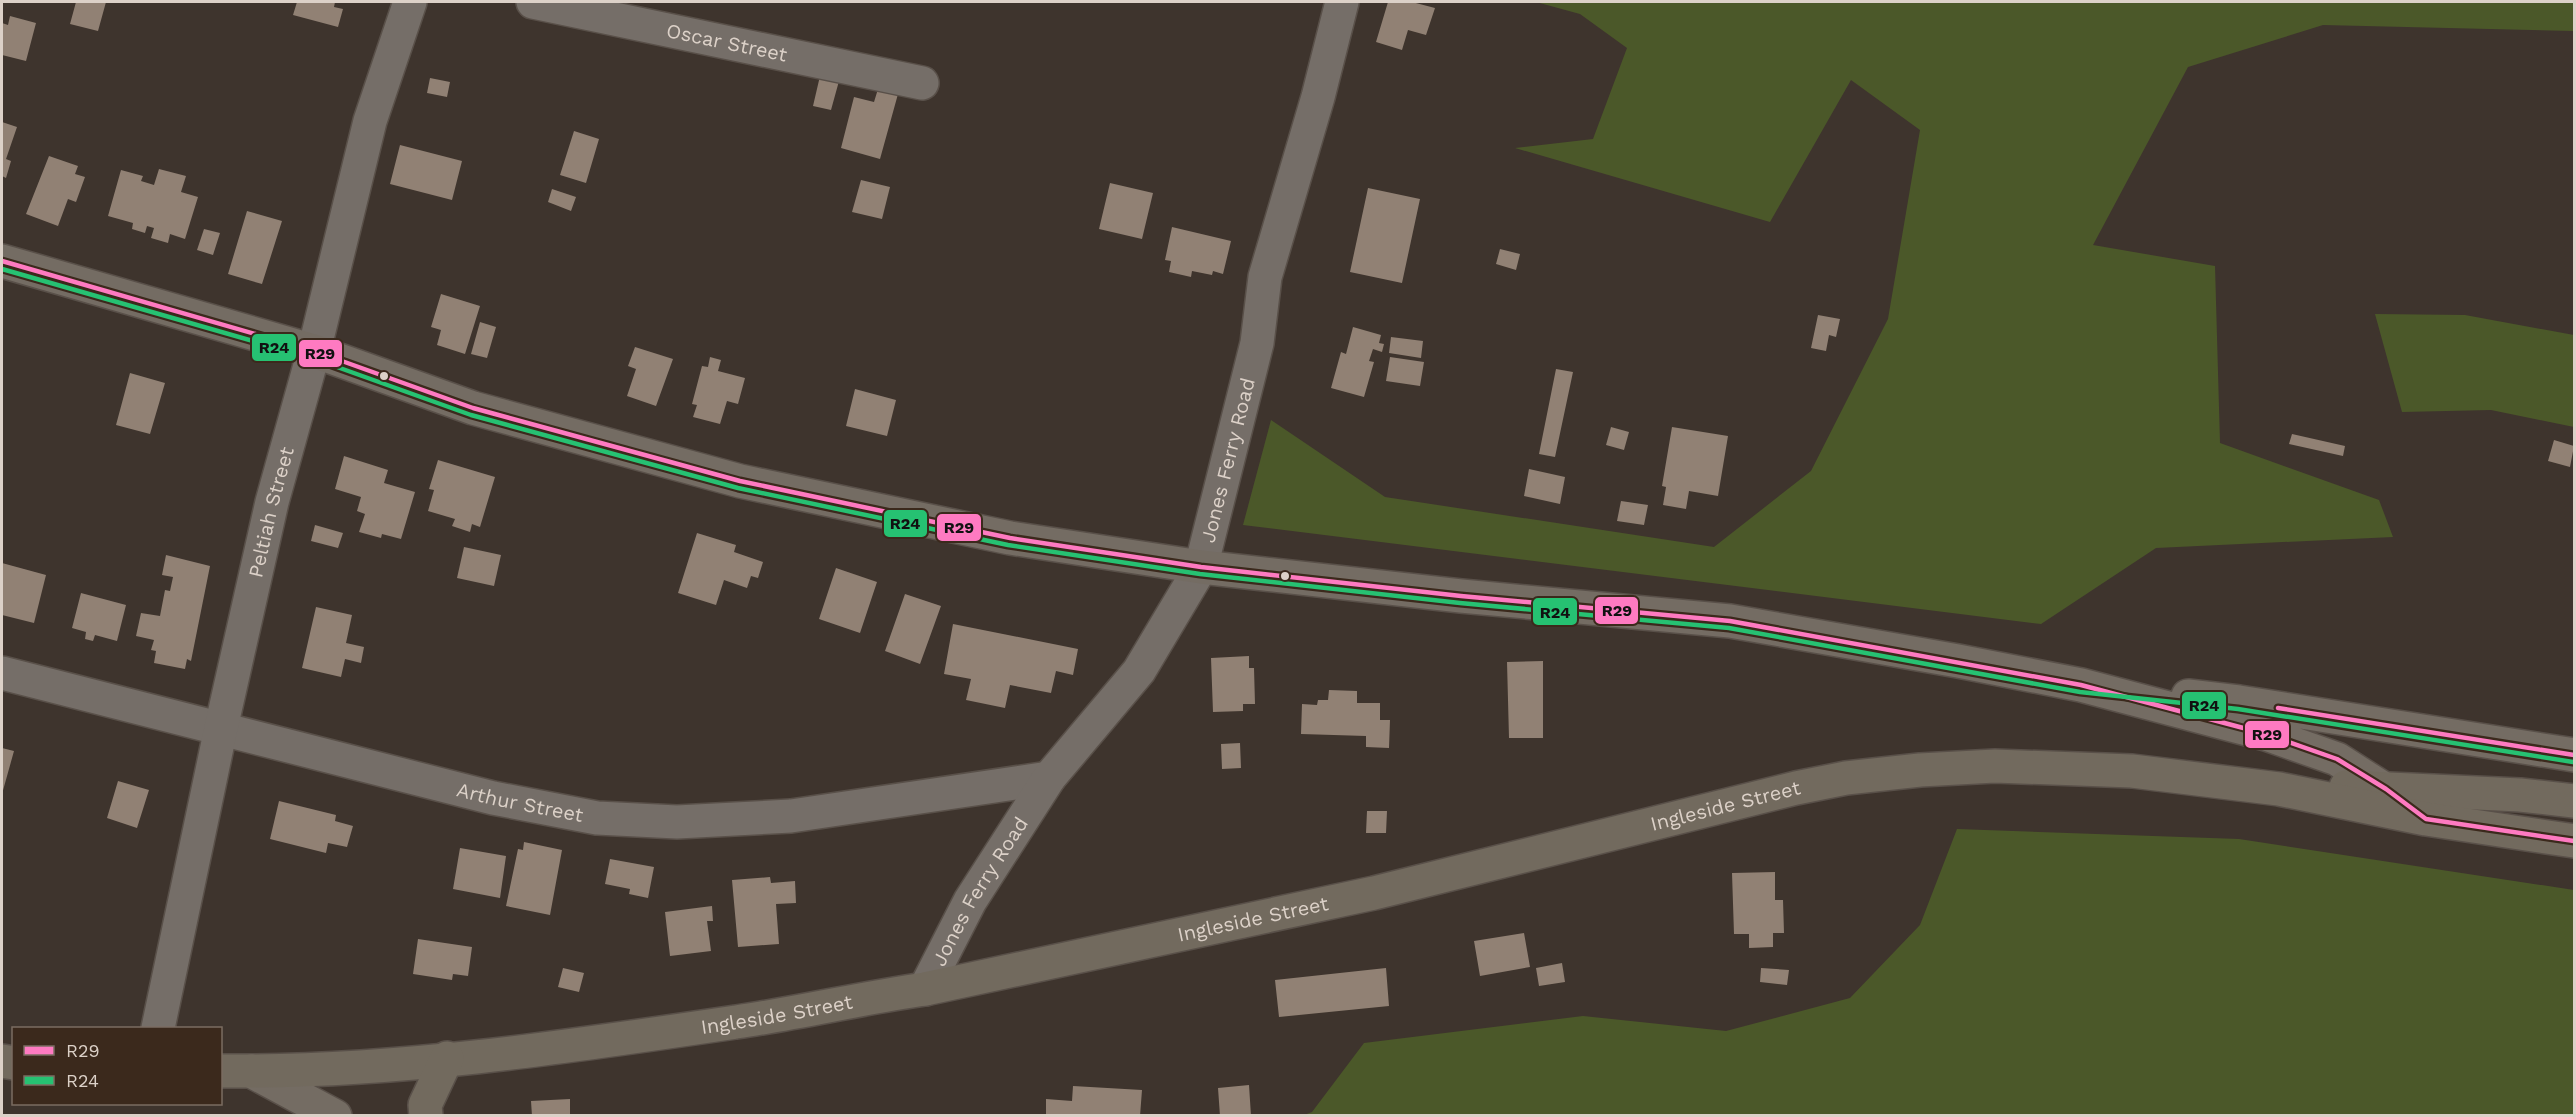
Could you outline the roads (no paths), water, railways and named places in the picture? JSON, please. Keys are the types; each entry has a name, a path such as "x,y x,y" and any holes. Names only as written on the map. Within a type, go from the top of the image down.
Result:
{"main road":[{"path":"2,261 314,351 473,408 740,481 1010,538 1201,567 1461,596 1730,621 1958,660 2081,685 2266,734 2337,759 2386,789 2426,819"},
{"path":"2081,685 2239,702 2574,755"},
{"name":"Ingleside Street","path":"236,1071 313,1071 447,1058 739,1022 862,998 925,989 1374,893 1737,802 1846,778 1920,770 1995,766 2132,771 2279,789 2426,819 2574,841"},
{"name":"Ingleside Street","path":"2279,789 2338,787 2520,795 2574,801"},
{"path":"426,1116 425,1105 447,1058"},
{"path":"236,1071 335,1116"}],"street":[{"name":"Peltiah Street","path":"158,1027 221,728 273,502 314,351 370,121 410,2"},
{"name":"Oscar Street","path":"533,2 922,83"},
{"name":"Jones Ferry Road","path":"925,989 970,901 1050,778 1139,671 1201,567 1257,343 1265,277 1318,97 1342,2"},
{"name":"Arthur Street","path":"2,673 493,798 597,818 677,822 791,816 1050,778"}]}
